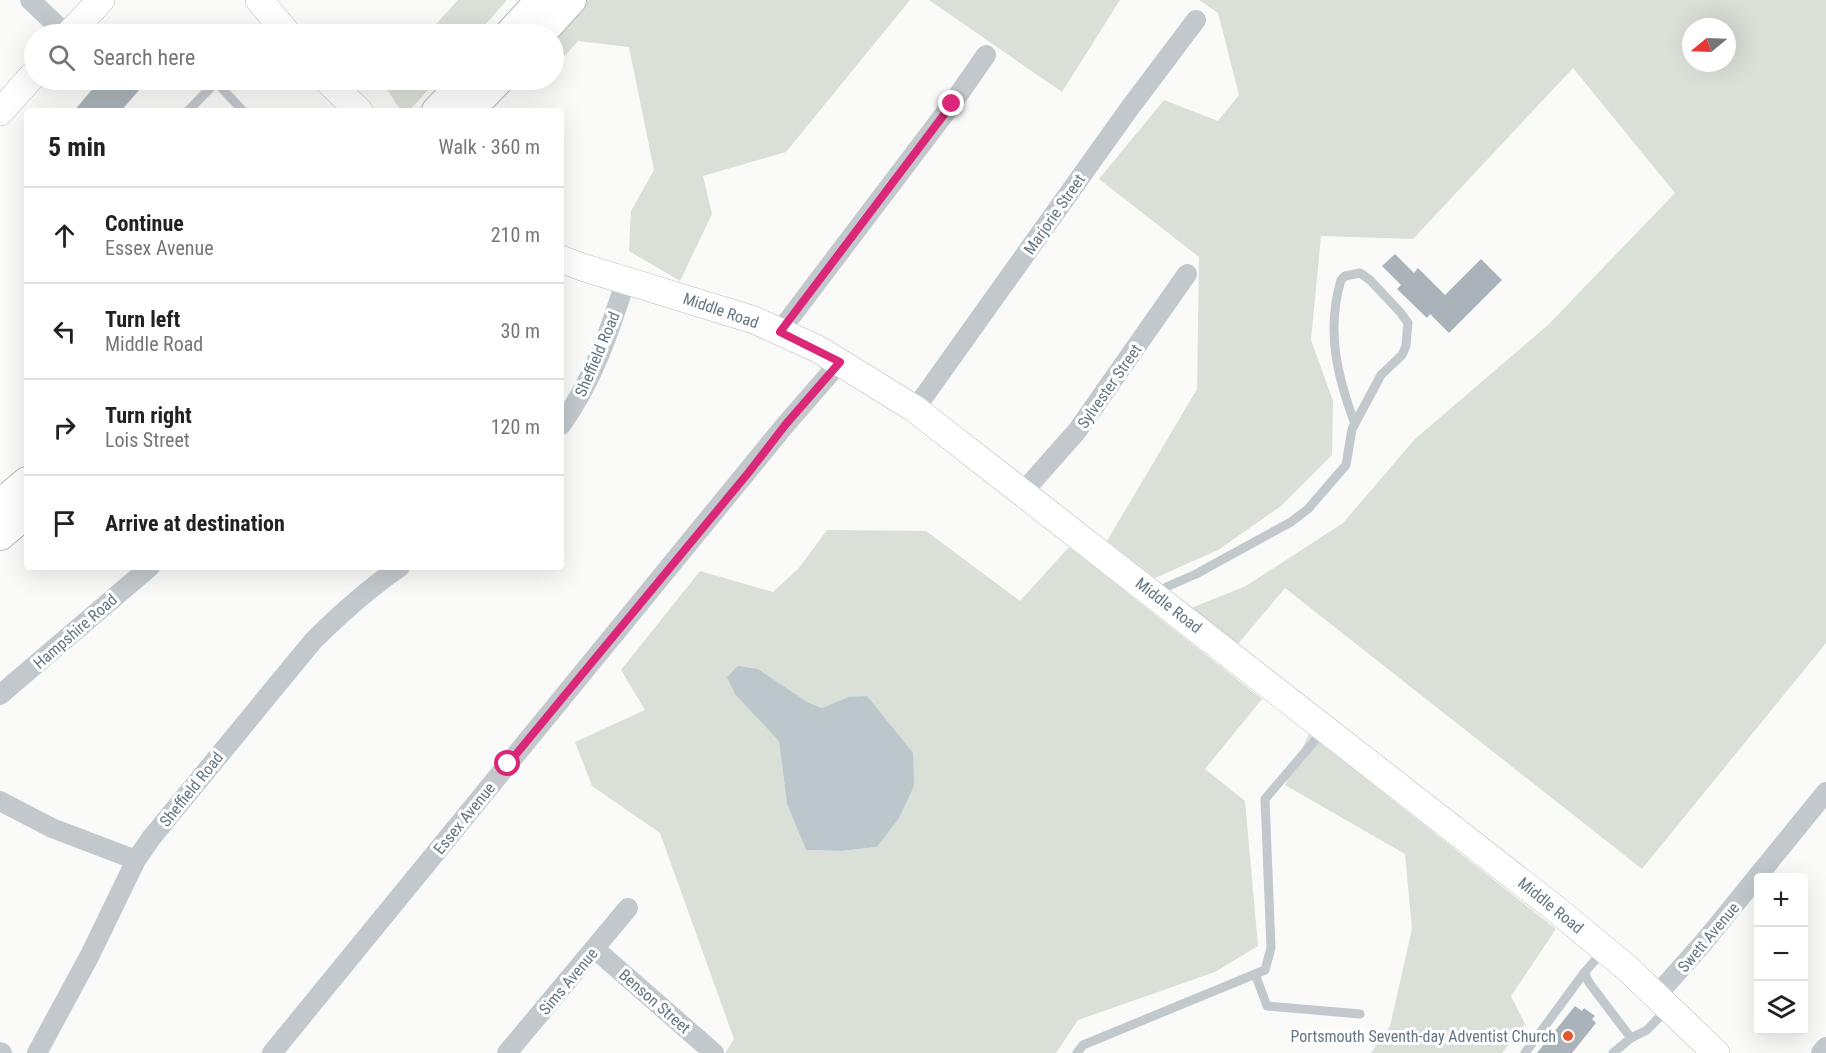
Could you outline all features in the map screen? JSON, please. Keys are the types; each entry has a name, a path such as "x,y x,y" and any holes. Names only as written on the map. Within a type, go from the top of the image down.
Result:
{"main road":[{"path":"78,24 101,0"},
{"path":"259,0 273,24"},
{"path":"519,24 541,0"},
{"path":"549,24 571,0"},
{"path":"0,112 24,85"},
{"path":"337,90 356,108"},
{"path":"440,108 457,90"},
{"path":"471,108 488,90"},
{"name":"Middle Road","path":"564,260 725,310 780,332 840,362 915,410 1521,881 1605,950 1716,1053"},
{"path":"0,505 24,485"},
{"path":"0,536 24,515"}],"street":[{"path":"30,0 57,24"},
{"name":"Marjorie Street","path":"915,410 1122,118 1196,20"},
{"path":"780,332 922,145 986,55"},
{"name":"Sylvester Street","path":"1023,492 1084,422 1187,274"},
{"name":"Sheffield Road","path":"564,420 583,392 598,359 612,325 626,279"},
{"name":"Essex Avenue","path":"272,1053 786,424 840,362"},
{"name":"Hampshire Road","path":"0,695 146,570"},
{"name":"Sheffield Road","path":"37,1053 90,955 136,860 152,837 313,641 339,614 396,570"},
{"name":"Swett Avenue","path":"1662,1001 1704,942 1826,792"},
{"path":"0,801 52,828 136,860"},
{"name":"Sims Avenue","path":"507,1053 628,908"},
{"name":"Benson Street","path":"595,949 714,1053"},
{"path":"1821,1053 1826,1047"}],"lane":[{"path":"191,108 208,90"},
{"path":"225,90 240,108"},
{"path":"1153,593 1196,574 1291,522 1308,509 1346,465 1355,424 1381,375 1402,355 1406,346 1408,323 1370,280 1360,273 1345,276 1341,280 1334,316 1335,351 1355,424"},
{"path":"1077,1053 1083,1045 1265,970 1271,948 1265,799 1324,729"},
{"path":"1525,1053 1584,973 1605,950"},
{"path":"1584,973 1631,1038"},
{"path":"1255,974 1267,1006 1360,1014"},
{"path":"1613,1053 1631,1038 1647,1030 1662,1001"}],"shaded area":[{"path":"458,0 507,0 486,24 436,24"},
{"path":"585,0 910,0 786,152 703,176 712,214 680,281 629,251 631,211 654,170 629,47 578,41 564,57 564,24"},
{"path":"929,0 1120,0 1062,92"},
{"path":"1199,0 1826,0 1826,643 1642,869 1285,588 1238,644 1191,608 1246,586 1343,523 1415,439 1548,325 1675,193 1573,68 1413,239 1321,236 1311,340 1333,401 1332,455 1281,506 1218,550 1155,578 1107,541 1197,389 1199,257 1099,179 1164,100 1218,121 1239,95 1218,13"},
{"path":"388,90 428,90 412,108 399,108"},
{"path":"827,530 926,531 1020,601 1069,547 1262,699 1205,769 1245,801 1258,946 1215,972 1078,1020 1056,1053 725,1053 734,1039 660,833 592,786 575,742 645,710 621,670 700,571 773,592 799,568","holes":["848,697 878,847 841,851 806,850 787,804 779,741 807,702 822,708"]},
{"path":"738,666 758,669 807,702 822,708 848,697 867,696 913,753 914,786 899,818 877,847 841,851 806,850 787,804 779,741 735,694 727,677"},
{"path":"1309,734 1556,929 1511,996 1525,1024 1502,1053 1371,1053 1390,1026 1412,929 1405,854 1285,785"}],"building":[{"path":"92,90 139,90 124,108 77,108"},
{"path":"1395,254 1414,273 1418,268 1445,295 1481,259 1502,280 1449,333 1430,314 1427,318 1397,289 1401,285 1382,266"},
{"name":"Portsmouth Seventh-day Adventist Church","path":"1575,1006 1582,1011 1584,1008 1595,1016 1592,1019 1596,1023 1572,1053 1537,1053"}],"place":[{"name":"Portsmouth Seventh-day Adventist Church","path":"1568,1036"}],"route":[{"path":"508,764 786,424 840,362 780,332 798,305 952,104"}]}
